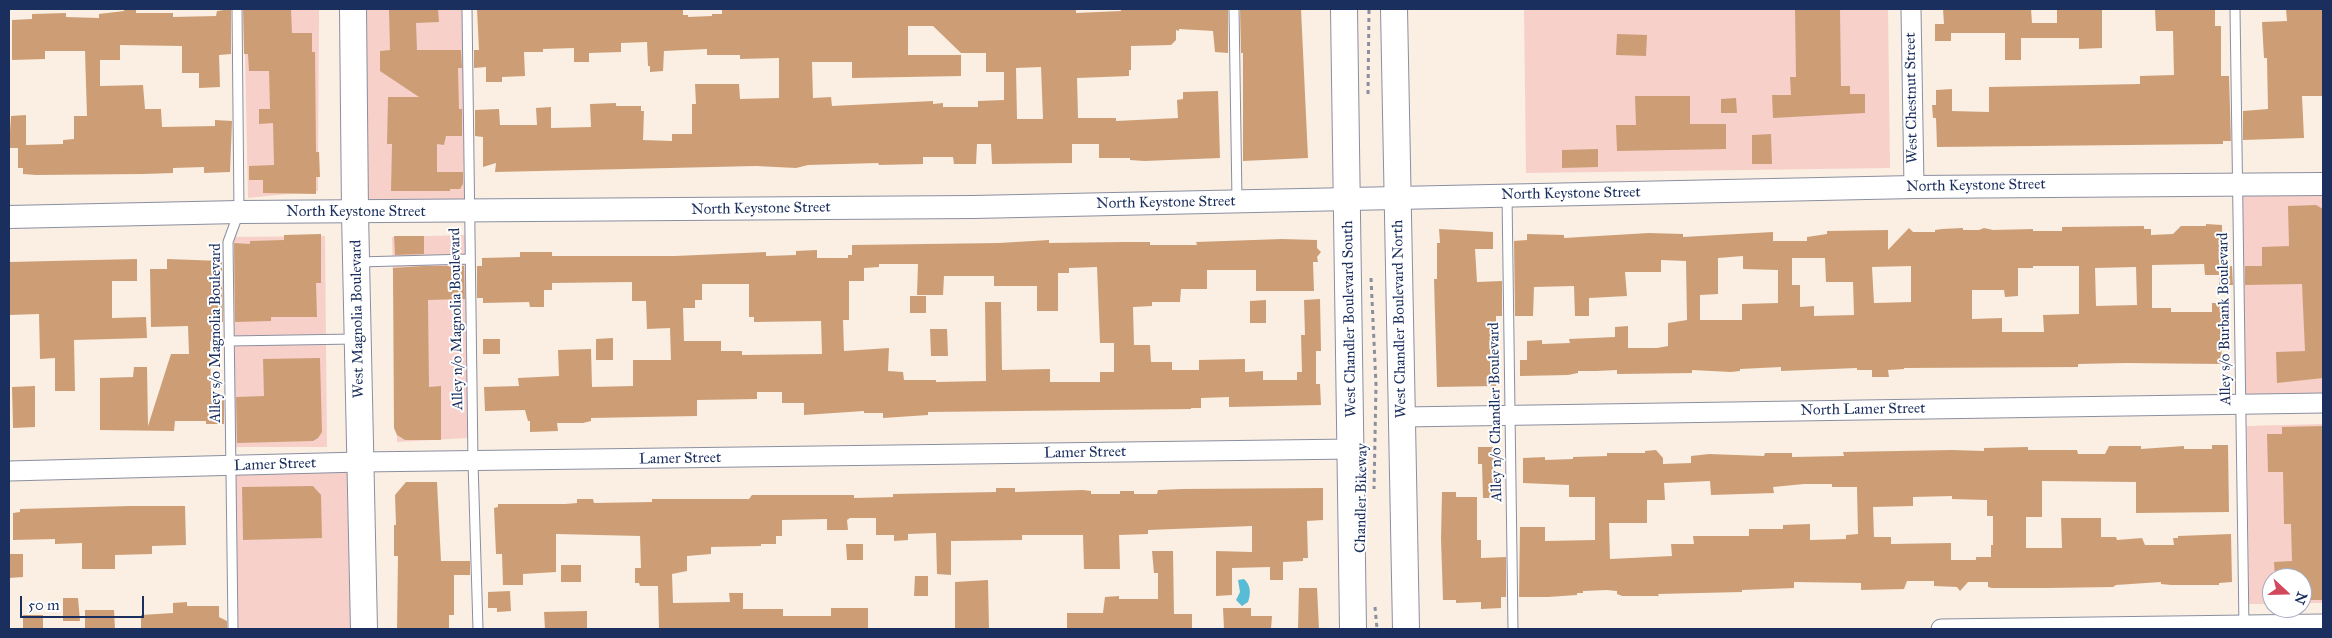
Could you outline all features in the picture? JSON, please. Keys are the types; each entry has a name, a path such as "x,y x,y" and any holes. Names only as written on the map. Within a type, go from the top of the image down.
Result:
{"main road":[{"name":"West Magnolia Boulevard","path":"353,9 355,213 364,629"},
{"name":"West Chandler Boulevard South","path":"1344,9 1352,449 1353,629"},
{"name":"West Chandler Boulevard North","path":"1394,9 1406,629"}],"street":[{"name":"West Chestnut Street","path":"1911,9 1914,187"},
{"name":"North Keystone Street","path":"9,217 239,212 355,213 983,207 1914,187 2236,183 2323,184"},
{"name":"North Lamer Street","path":"1402,417 2323,403"},
{"name":"Lamer Street","path":"9,470 231,467 361,462 1352,449"},
{"path":"1942,629 2244,627 2323,624"}],"lane":[{"name":"Alley s/o Magnolia Boulevard","path":"233,629 228,242 239,212 237,9"},
{"name":"Alley n/o Magnolia Boulevard","path":"467,9 473,462 478,629"},
{"path":"1234,9 1237,202"},
{"name":"Alley s/o Burbank Boulevard","path":"2235,9 2236,183 2244,627"},
{"name":"Alley n/o Chandler Boulevard","path":"1507,195 1513,629"},
{"path":"356,262 470,259"},
{"path":"229,341 358,339"}],"path":[{"name":"Chandler Bikeway","path":"1370,268 1376,385 1374,492"},
{"path":"1375,600 1377,629"}],"shaded area":[{"path":"244,9 319,9 318,191 248,198"},
{"path":"357,9 467,9 473,209 359,210"},
{"path":"1524,9 1888,9 1890,168 1526,173"},
{"path":"2236,183 2323,187 2323,404 2239,407"},
{"path":"466,235 468,438 397,442 392,237"},
{"path":"325,236 327,447 235,447 234,237"},
{"path":"2323,424 2323,603 2312,603 2312,568 2262,568 2262,604 2249,604 2247,426"},
{"path":"361,462 364,629 233,629 231,467"}],"water":[{"path":"1244,579 1248,584 1250,593 1248,602 1242,606 1236,600 1240,592 1238,580"}],"building":[{"path":"124,9 136,9 136,13 173,13 173,17 216,16 217,11 231,9 231,54 219,55 220,87 199,88 199,73 182,73 182,46 120,45 120,60 100,60 100,86 143,85 145,109 161,109 162,127 215,126 215,120 232,121 230,172 204,173 204,167 173,168 173,173 36,175 23,174 23,168 18,168 18,148 9,148 11,116 26,115 26,145 63,144 63,140 74,139 74,116 87,116 85,51 45,51 45,59 12,60 12,20 32,19 32,14 66,13 66,17 99,18 99,14 124,11"},
{"path":"243,9 291,9 292,33 312,33 312,52 315,52 316,152 319,152 320,177 316,177 316,194 263,193 263,180 249,180 249,166 274,165 273,123 259,124 259,109 270,109 269,71 249,71 248,54 244,54"},
{"path":"389,9 438,9 439,22 416,23 417,50 461,50 462,68 458,68 459,109 462,109 462,136 446,136 444,145 437,144 437,172 463,172 463,184 460,189 450,189 450,191 391,191 392,144 387,144 388,97 419,97 380,71 380,51 390,50"},
{"path":"477,9 683,9 683,15 688,15 688,17 722,14 722,9 1076,9 1076,13 1121,11 1121,9 1228,9 1228,53 1215,52 1213,31 1179,29 1179,31 1176,30 1176,40 1171,45 1131,46 1131,70 1129,70 1129,76 1077,78 1078,118 1116,118 1116,121 1178,118 1177,100 1183,99 1183,92 1218,91 1220,158 1144,161 1130,160 1130,158 1099,158 1099,144 1072,144 1072,163 992,164 991,144 977,144 976,164 954,164 953,157 923,157 923,164 879,165 878,163 808,165 796,168 756,166 495,172 496,163 483,167 483,137 475,136 475,110 499,109 500,125 537,125 536,108 551,107 551,128 591,127 590,104 616,103 616,106 641,106 641,111 644,111 643,140 672,141 672,134 692,134 692,104 696,104 695,84 739,84 740,99 779,98 779,58 740,59 740,55 707,55 707,49 664,51 663,71 650,72 647,42 621,43 621,52 589,53 589,62 574,62 574,48 543,49 543,52 524,52 525,76 502,77 502,82 486,82 486,67 474,68 474,50 479,50","holes":["908,26 933,26 961,53 986,53 986,72 1004,72 1004,100 978,101 978,107 943,107 943,103 933,104 933,101 832,106 831,97 813,98 812,62 852,62 852,78 961,76 961,55 908,55","1041,67 1043,119 1017,119 1016,68"]},
{"path":"1240,9 1301,9 1308,158 1243,161 1243,53 1241,53"},
{"path":"1795,9 1840,9 1841,86 1850,86 1850,94 1865,94 1865,113 1773,118 1772,95 1791,95 1790,77 1796,77"},
{"path":"1943,9 2031,9 2032,23 2057,23 2057,9 2102,9 2102,48 2079,49 2079,38 2021,38 2021,60 2005,60 2005,33 1951,33 1951,41 1935,41 1935,24 1944,24"},
{"path":"2155,9 2215,9 2215,26 2221,26 2221,76 2229,76 2231,141 2223,141 2223,144 1937,147 1936,118 1933,118 1932,105 1936,105 1936,90 1952,89 1952,111 1989,112 1989,87 2140,84 2140,76 2174,75 2173,31 2156,31"},
{"path":"2286,9 2323,9 2323,96 2302,96 2304,138 2243,140 2243,111 2268,109 2267,58 2264,58 2262,22 2287,21"},
{"path":"1617,34 1647,35 1646,56 1616,55"},
{"path":"1635,96 1690,96 1690,124 1726,124 1726,149 1617,151 1616,125 1636,125"},
{"path":"1736,98 1737,113 1721,113 1721,99"},
{"path":"1771,134 1772,164 1752,164 1752,135"},
{"path":"1598,149 1598,167 1562,168 1562,150"},
{"path":"2316,205 2323,209 2323,378 2277,383 2276,352 2305,351 2302,284 2245,285 2245,266 2262,266 2262,247 2289,246 2288,206"},
{"path":"2206,224 2222,225 2222,267 2232,266 2233,285 2219,285 2219,275 2205,275 2204,264 2152,265 2152,308 2171,308 2171,312 2212,312 2212,303 2226,303 2226,338 2221,338 2222,364 2126,363 2078,364 2078,367 1904,368 1888,370 1889,377 1872,377 1872,370 1857,370 1857,368 1781,371 1781,367 1740,369 1740,371 1731,372 1692,370 1692,373 1617,374 1617,370 1578,371 1578,373 1568,375 1520,376 1520,360 1527,360 1527,341 1542,340 1542,344 1570,343 1569,339 1615,337 1615,327 1628,326 1628,348 1657,348 1668,346 1668,323 1687,320 1686,261 1661,260 1661,272 1625,272 1627,296 1589,298 1589,316 1575,316 1574,286 1534,287 1533,316 1515,316 1514,241 1527,240 1527,234 1564,235 1564,238 1649,233 1683,234 1683,237 1773,232 1773,241 1807,241 1807,237 1827,234 1827,231 1888,230 1888,250 1909,228 1913,232 1935,232 1935,230 1942,229 1963,228 1963,230 1979,230 1984,228 1993,230 2033,229 2033,231 2062,231 2062,227 2144,226 2144,229 2151,229 2151,235 2173,234 2181,226 2206,226","holes":["1743,256 1743,269 1778,270 1778,303 1742,304 1742,320 1700,320 1700,295 1718,294 1718,258","1792,258 1825,258 1826,282 1853,282 1854,315 1814,316 1814,306 1800,307 1800,285 1792,285","1911,266 1911,302 1874,303 1872,267","2033,266 2079,266 2079,314 2043,315 2044,332 2002,332 2002,318 1972,319 1972,290 2004,290 2005,297 2018,296 2018,268 2033,268","2136,267 2137,305 2096,306 2095,268"]},
{"path":"1439,229 1493,232 1493,249 1475,249 1477,282 1502,281 1502,316 1496,316 1496,386 1437,387 1434,279 1437,279 1437,243 1440,243"},
{"path":"321,234 321,283 316,283 317,317 271,317 271,321 235,322 234,243 250,244 250,241 284,240 284,235"},
{"path":"394,236 424,236 424,254 395,255"},
{"path":"1282,239 1317,240 1317,248 1321,252 1317,257 1318,262 1313,262 1314,291 1256,291 1256,270 1207,270 1207,289 1181,289 1180,302 1152,302 1152,306 1133,307 1134,345 1150,345 1151,362 1172,362 1172,370 1199,370 1199,360 1245,359 1245,372 1263,371 1263,380 1297,380 1297,372 1302,372 1301,335 1305,335 1304,300 1320,299 1321,351 1316,351 1316,384 1320,384 1321,405 1229,407 1229,397 1201,398 1201,408 1191,409 928,412 928,415 883,418 883,413 864,413 864,411 804,415 804,403 782,403 782,392 757,392 757,399 697,400 697,416 591,418 591,421 583,423 557,423 558,431 530,432 530,421 528,421 525,410 485,411 484,387 519,386 518,378 559,376 558,350 591,349 592,387 633,386 633,360 671,360 670,328 647,329 646,301 632,301 632,282 552,283 552,290 544,290 544,307 530,307 529,302 483,303 483,298 477,298 477,266 482,266 482,258 520,257 520,252 552,252 552,256 675,256 766,252 766,256 796,255 796,251 817,250 817,258 848,258 848,255 852,255 852,245 999,243 1049,240 1049,243 1150,242 1150,245 1197,245 1196,242","holes":["879,264 918,264 917,295 943,295 944,276 994,276 994,286 1037,286 1037,311 1058,311 1058,273 1069,273 1069,268 1097,267 1100,343 1114,343 1114,372 1100,372 1100,382 1050,382 1050,369 1002,370 1001,302 985,302 986,381 936,382 936,380 904,380 903,372 888,371 889,348 844,351 843,320 849,320 849,281 864,281 864,268 879,267","702,284 749,284 749,317 754,317 754,322 821,321 822,354 742,355 742,351 721,351 721,341 684,341 683,308 695,308 695,300 702,300"]},
{"path":"137,259 137,281 112,281 112,318 146,317 147,338 74,340 75,391 55,391 55,358 40,359 39,314 9,315 9,262"},
{"path":"167,259 222,261 223,322 218,322 219,326 216,327 216,341 210,341 211,394 221,393 221,397 224,397 224,424 206,424 206,421 175,421 174,431 100,430 100,378 133,377 134,367 147,367 148,426 171,354 189,354 188,326 151,327 150,269 167,269"},
{"path":"464,266 465,299 428,300 429,387 441,386 441,440 405,440 397,435 394,428 393,268"},
{"path":"910,296 926,296 926,313 910,313"},
{"path":"1266,300 1266,323 1250,323 1250,301"},
{"path":"930,329 947,329 948,356 931,356"},
{"path":"613,338 613,360 596,360 596,339"},
{"path":"483,339 500,339 500,354 483,354"},
{"path":"320,358 322,432 318,438 313,441 237,443 236,397 264,396 263,359"},
{"path":"35,386 35,427 13,428 12,387"},
{"path":"2323,426 2323,600 2312,600 2312,568 2274,568 2274,562 2292,561 2291,524 2284,524 2283,472 2268,472 2267,434 2282,434 2282,427"},
{"path":"2212,445 2228,445 2229,512 2136,513 2136,482 2042,481 2042,517 2026,517 2026,548 2062,548 2061,518 2101,518 2101,537 2116,537 2117,540 2142,538 2145,545 2174,545 2173,538 2178,538 2178,536 2231,534 2232,582 2219,583 2219,585 2171,585 2161,584 2161,582 2116,585 2113,587 1992,588 1988,587 1988,582 1968,582 1960,591 1957,587 1934,586 1934,581 1907,581 1904,589 1861,590 1861,583 1794,582 1794,588 1742,590 1742,592 1622,596 1617,594 1617,591 1607,590 1583,591 1583,593 1577,593 1577,595 1519,597 1520,527 1545,527 1545,541 1595,540 1595,497 1569,497 1569,485 1523,483 1523,458 1545,457 1545,460 1573,459 1573,457 1607,456 1607,453 1645,453 1645,451 1656,450 1663,458 1663,464 1691,463 1691,456 1709,454 1764,456 1765,453 1792,453 1792,457 1844,456 1843,452 1984,451 1984,448 2028,447 2028,450 2077,450 2078,454 2105,454 2109,446 2141,446 2141,449 2184,446 2184,449 2212,449","holes":["1710,481 1711,495 1774,493 1773,487 1804,484 1832,484 1832,487 1857,487 1858,534 1846,535 1846,539 1810,540 1810,524 1783,525 1783,529 1749,529 1749,536 1693,536 1694,544 1671,544 1672,556 1610,559 1609,523 1647,523 1647,500 1665,500 1664,483","1952,496 1952,499 1987,500 1987,516 1993,516 1991,557 1976,557 1976,560 1951,560 1951,543 1891,544 1891,537 1874,537 1873,507 1913,506 1913,497"]},
{"path":"1478,447 1495,447 1495,481 1498,481 1498,498 1483,498 1482,464 1478,464"},
{"path":"406,482 437,482 441,561 470,561 470,575 454,575 454,615 449,615 449,629 397,629 398,556 394,556 395,495"},
{"path":"313,486 321,495 322,538 243,540 242,487"},
{"path":"996,488 1015,488 1015,492 1083,490 1091,491 1091,494 1120,494 1120,491 1134,491 1134,494 1157,494 1158,490 1182,489 1323,488 1323,520 1307,521 1308,558 1303,558 1303,561 1283,562 1283,580 1270,580 1270,567 1232,568 1232,595 1216,596 1216,551 1252,552 1252,526 1148,530 1148,534 1119,535 1120,569 1084,569 1083,535 1022,535 1022,540 951,541 951,575 937,574 936,533 908,534 908,540 894,541 894,535 876,535 876,518 850,518 847,520 848,530 827,530 827,519 782,520 782,536 776,536 776,544 711,547 711,554 687,556 687,571 672,574 673,603 730,602 729,593 743,593 743,609 783,609 783,616 831,616 831,608 868,608 868,629 659,629 658,586 640,586 639,583 635,583 635,568 641,568 640,536 556,534 556,572 523,574 523,585 503,585 502,554 496,554 494,508 498,507 498,504 565,504 577,503 577,499 593,499 594,503 652,502 652,499 749,499 752,495 854,495 854,498 893,497 893,494 996,492"},
{"path":"1442,492 1456,492 1456,497 1477,497 1477,540 1481,540 1481,558 1506,557 1506,597 1501,597 1501,608 1481,609 1481,602 1456,603 1456,600 1443,600"},
{"path":"185,506 186,545 152,546 152,554 115,555 115,569 82,569 82,543 55,544 55,539 13,540 13,513 20,512 20,509"},
{"path":"846,544 863,544 863,560 847,560"},
{"path":"1152,551 1173,551 1174,614 1192,614 1192,629 1067,629 1067,613 1103,613 1105,597 1119,596 1119,599 1158,599 1158,573 1154,573"},
{"path":"9,554 23,554 23,577 9,578"},
{"path":"561,565 581,565 581,582 561,582"},
{"path":"915,576 928,576 928,596 914,596"},
{"path":"988,580 989,629 955,629 955,582"},
{"path":"1299,588 1317,588 1319,629 1298,629"},
{"path":"510,591 511,611 497,612 497,608 488,608 488,592"},
{"path":"63,598 78,598 80,621 63,621"},
{"path":"187,602 187,606 219,606 219,617 227,621 227,629 141,629 141,615 173,613 173,603"},
{"path":"1223,608 1251,608 1251,616 1272,616 1271,629 1224,629"},
{"path":"85,610 114,610 115,629 85,629"},
{"path":"587,611 587,629 545,629 544,612"},
{"path":"23,615 43,615 43,629 23,629"}]}
